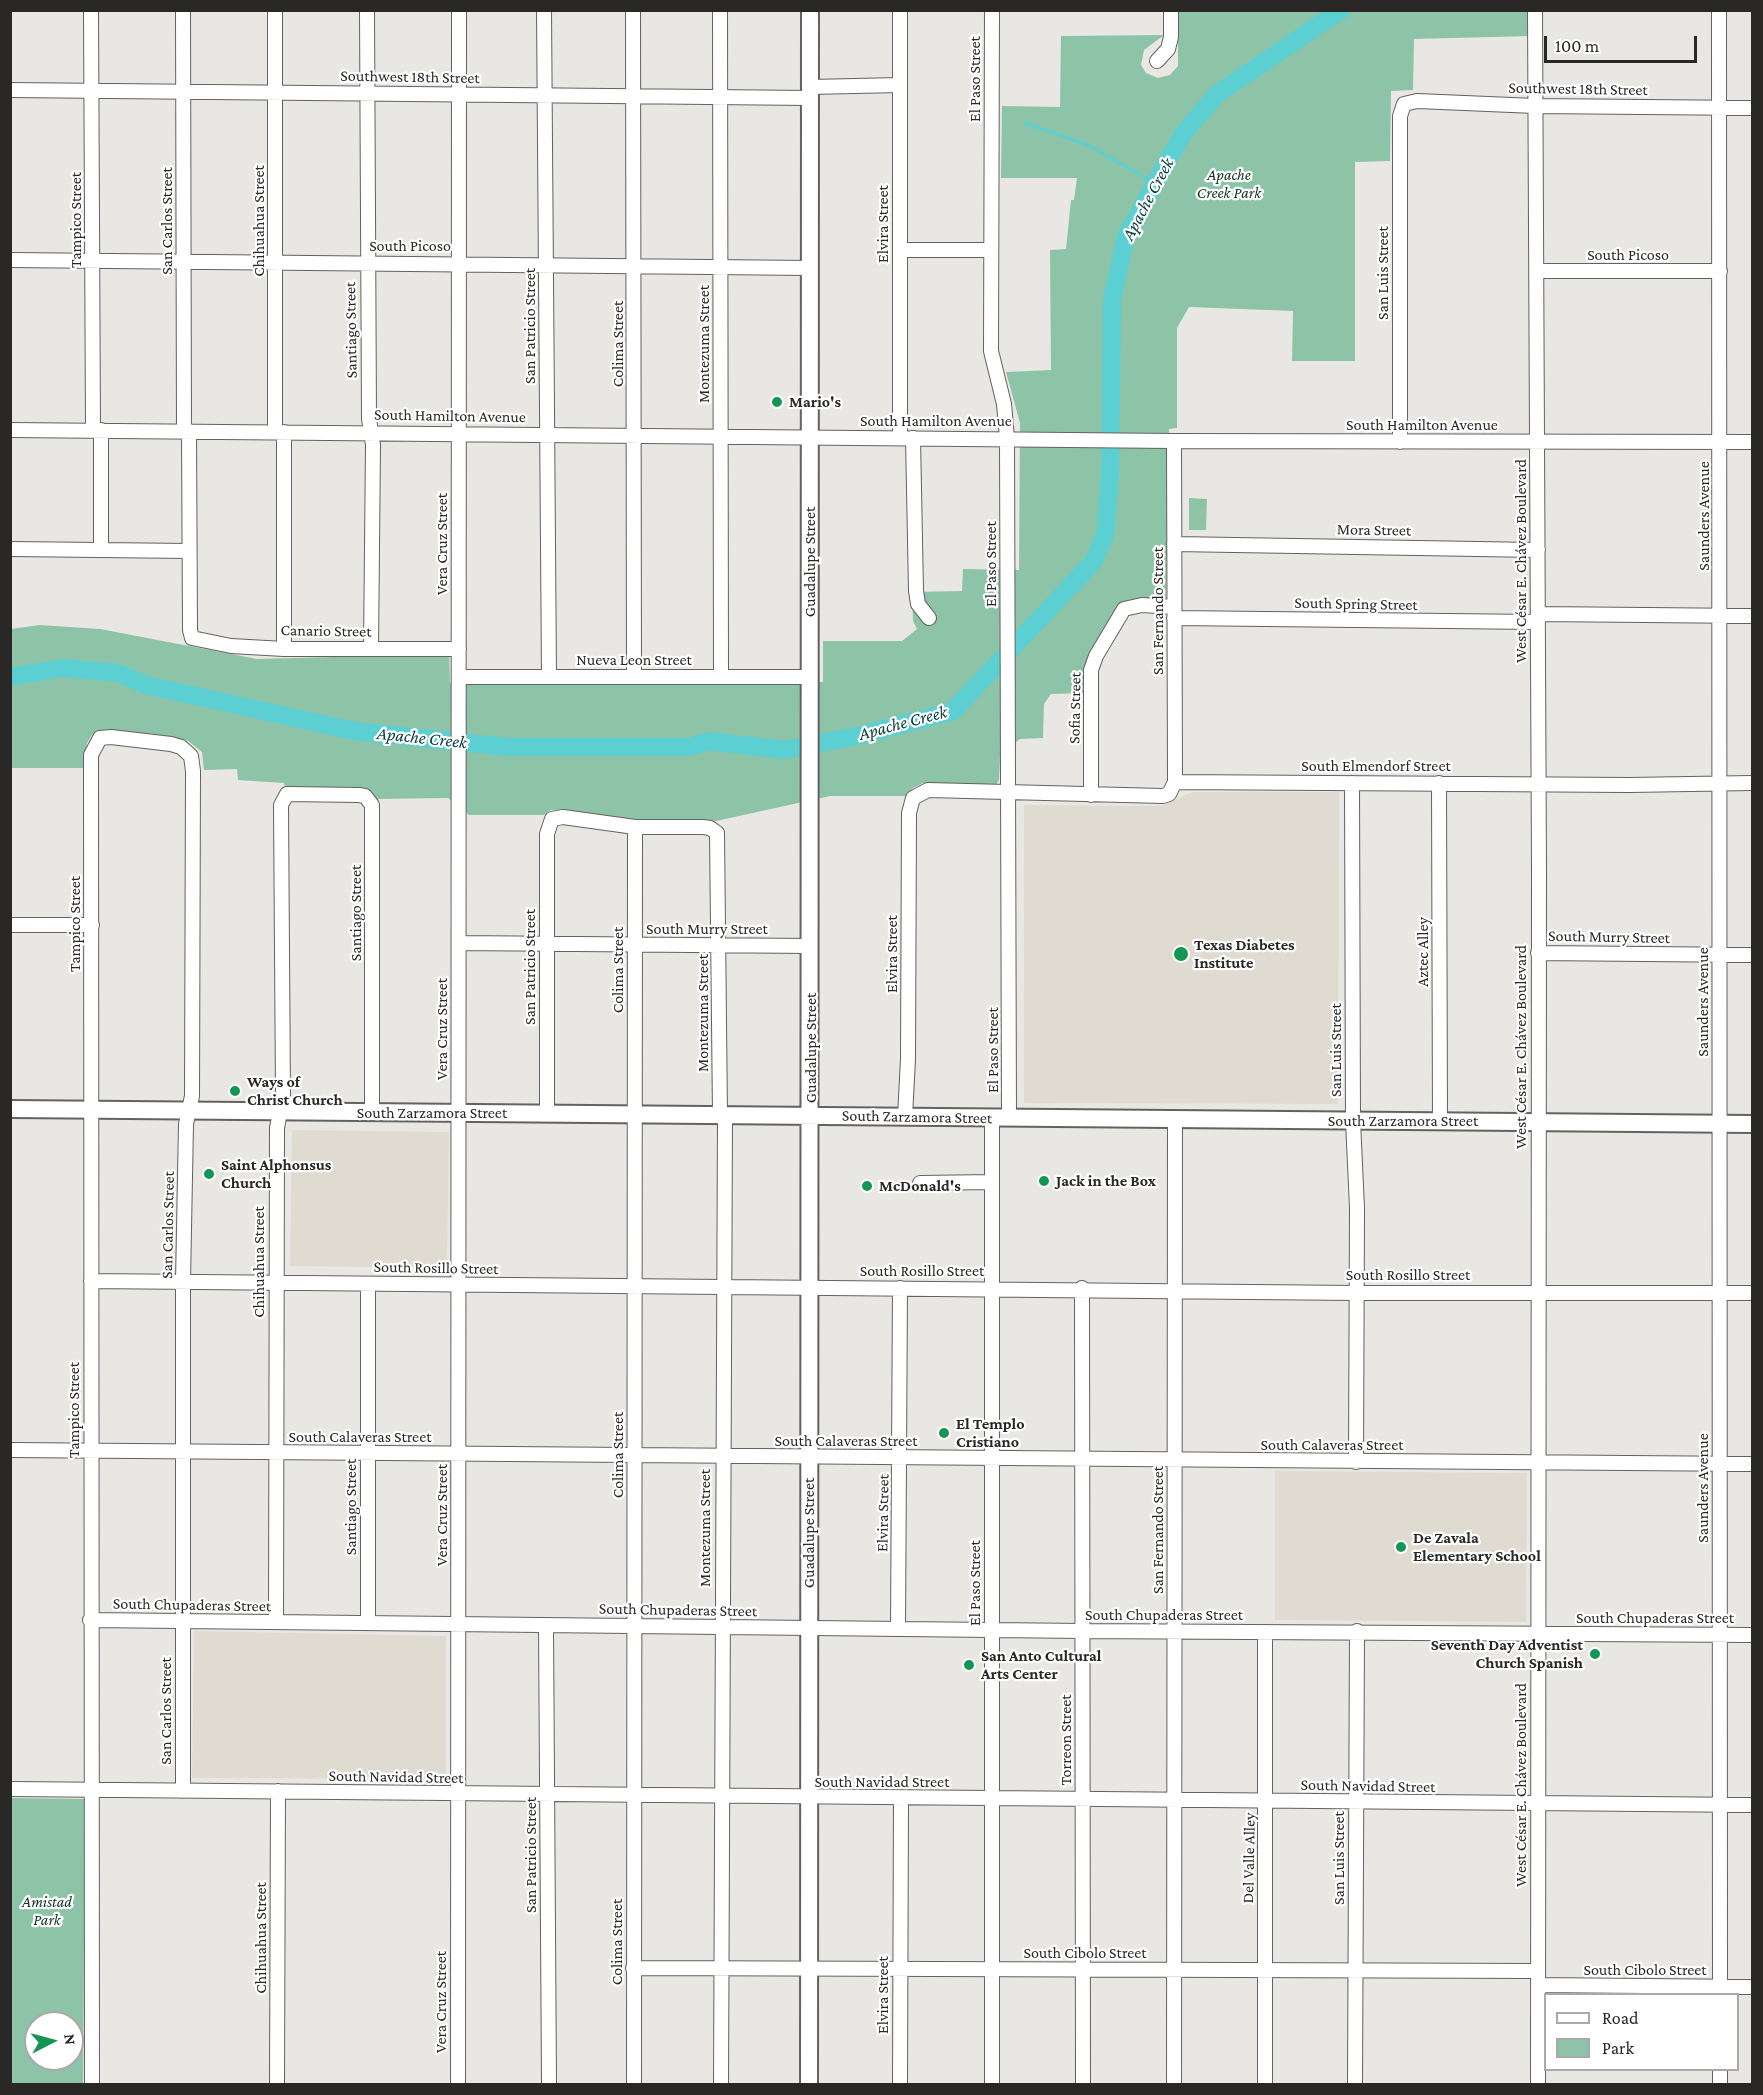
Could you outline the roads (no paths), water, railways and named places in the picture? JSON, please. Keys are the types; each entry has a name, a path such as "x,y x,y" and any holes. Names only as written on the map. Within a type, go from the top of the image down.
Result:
{"main road":[{"name":"Guadalupe Street","path":"809,2085 810,10"},
{"name":"South Zarzamora Street","path":"10,1109 1752,1124"}],"street":[{"name":"Tampico Street","path":"91,10 92,261 101,550"},
{"name":"San Carlos Street","path":"183,10 186,431 192,638"},
{"name":"Chihuahua Street","path":"275,10 276,262 284,649"},
{"name":"Santiago Street","path":"367,10 367,263 373,445 371,649"},
{"name":"Vera Cruz Street","path":"458,2085 459,10"},
{"name":"San Patricio Street","path":"544,10 549,677"},
{"name":"Colima Street","path":"633,10 634,677"},
{"name":"Montezuma Street","path":"720,10 721,677"},
{"name":"Elvira Street","path":"900,10 900,250 906,437 916,591 918,604 929,618"},
{"name":"El Paso Street","path":"992,10 991,351 1004,405 1007,438 1009,1119"},
{"path":"1157,61 1168,49 1171,38 1171,10"},
{"name":"West César E. Chávez Boulevard","path":"1535,10 1538,443 1538,2085"},
{"name":"Saunders Avenue","path":"1719,10 1720,1991"},
{"name":"Southwest 18th Street","path":"10,90 720,97 900,84"},
{"name":"Southwest 18th Street","path":"1404,104 1417,101 1535,106 1752,108"},
{"name":"San Luis Street","path":"1400,442 1400,116 1404,104"},
{"path":"900,250 991,249"},
{"name":"South Picoso","path":"10,260 810,268"},
{"name":"South Picoso","path":"1537,271 1720,271"},
{"name":"South Hamilton Avenue","path":"10,430 1538,443 1752,442"},
{"name":"San Fernando Street","path":"1168,440 1174,544 1175,782"},
{"name":"Mora Street","path":"1174,544 1538,550"},
{"path":"10,549 189,550"},
{"name":"Sofia Street","path":"1091,795 1091,669 1096,656 1125,609 1142,605 1174,613"},
{"name":"South Spring Street","path":"1174,613 1538,618 1752,616"},
{"name":"Canario Street","path":"192,638 231,646 284,649 459,649"},
{"name":"Nueva Leon Street","path":"459,677 810,677"},
{"name":"San Carlos Street","path":"100,738 111,737 171,744 191,756 193,771 192,1096 186,1124 183,1282 183,1791"},
{"name":"Tampico Street","path":"92,2085 91,755 100,738"},
{"path":"1007,792 1164,796 1168,794 1175,782"},
{"name":"South Elmendorf Street","path":"1175,782 1752,783"},
{"name":"San Luis Street","path":"1352,783 1353,1120 1357,1208 1356,1462"},
{"name":"Aztec Alley","path":"1439,783 1440,1121"},
{"name":"Elvira Street","path":"905,1117 908,1059 909,813 911,802 917,793 928,790 1007,792"},
{"name":"Santiago Street","path":"284,796 292,794 359,795 365,796 372,805 372,1113"},
{"name":"Chihuahua Street","path":"276,1622 277,1128 283,1095 281,804 284,796"},
{"name":"San Patricio Street","path":"547,1114 547,834 551,821 555,817 635,827"},
{"name":"Colima Street","path":"633,2085 635,827"},
{"name":"Montezuma Street","path":"635,827 710,828 719,838 723,1287 721,2085"},
{"path":"10,925 92,925"},
{"name":"South Murry Street","path":"459,943 810,946"},
{"name":"South Murry Street","path":"1538,953 1752,955"},
{"name":"El Paso Street","path":"992,1118 992,2085"},
{"name":"San Fernando Street","path":"1174,2085 1175,1120"},
{"path":"920,1183 992,1182"},
{"name":"South Rosillo Street","path":"91,1281 635,1287 1082,1288 1356,1293 1538,1291 1752,1293"},
{"name":"Santiago Street","path":"368,1284 368,1623"},
{"name":"Elvira Street","path":"898,1629 900,1288"},
{"name":"Torreon Street","path":"1082,1288 1083,2085"},
{"name":"South Calaveras Street","path":"10,1450 1752,1464"},
{"name":"South Chupaderas Street","path":"90,1620 1083,1631 1752,1635"},
{"name":"San Patricio Street","path":"546,1625 549,2085"},
{"name":"San Luis Street","path":"1355,2085 1357,1631"},
{"name":"Del Valle Alley","path":"1265,2085 1267,1632"},
{"name":"South Navidad Street","path":"10,1789 1752,1805"},
{"name":"Chihuahua Street","path":"278,1791 278,2085"},
{"name":"Elvira Street","path":"900,2085 901,1798"},
{"name":"South Cibolo Street","path":"633,1968 722,1966 1538,1971"},
{"name":"South Cibolo Street","path":"1538,1985 1720,1991 1752,1987"}],"waterway":[{"name":"Apache Creek","path":"10,677 62,668 118,673 146,685 354,731 508,747 689,747 709,741 784,750 862,735 953,711 1093,562 1105,535 1110,477 1112,300 1126,236 1182,135 1217,94 1341,10"},
{"path":"1025,123 1088,145 1155,183"}],"place":[{"name":"Mario's","path":"777,402"},
{"name":"Texas Diabetes Institute","path":"1181,954"},
{"name":"Ways of Christ Church","path":"235,1091"},
{"name":"Saint Alphonsus Church","path":"209,1174"},
{"name":"Jack in the Box","path":"1044,1181"},
{"name":"McDonald's","path":"867,1186"},
{"name":"El Templo Cristiano","path":"944,1433"},
{"name":"De Zavala Elementary School","path":"1401,1547"},
{"name":"Seventh Day Adventist Church Spanish","path":"1595,1654"},
{"name":"San Anto Cultural Arts Center","path":"969,1665"}],"park label":[{"name":"Apache Creek Park","path":"1229,184"},
{"name":"Amistad Park","path":"47,1911"}]}
